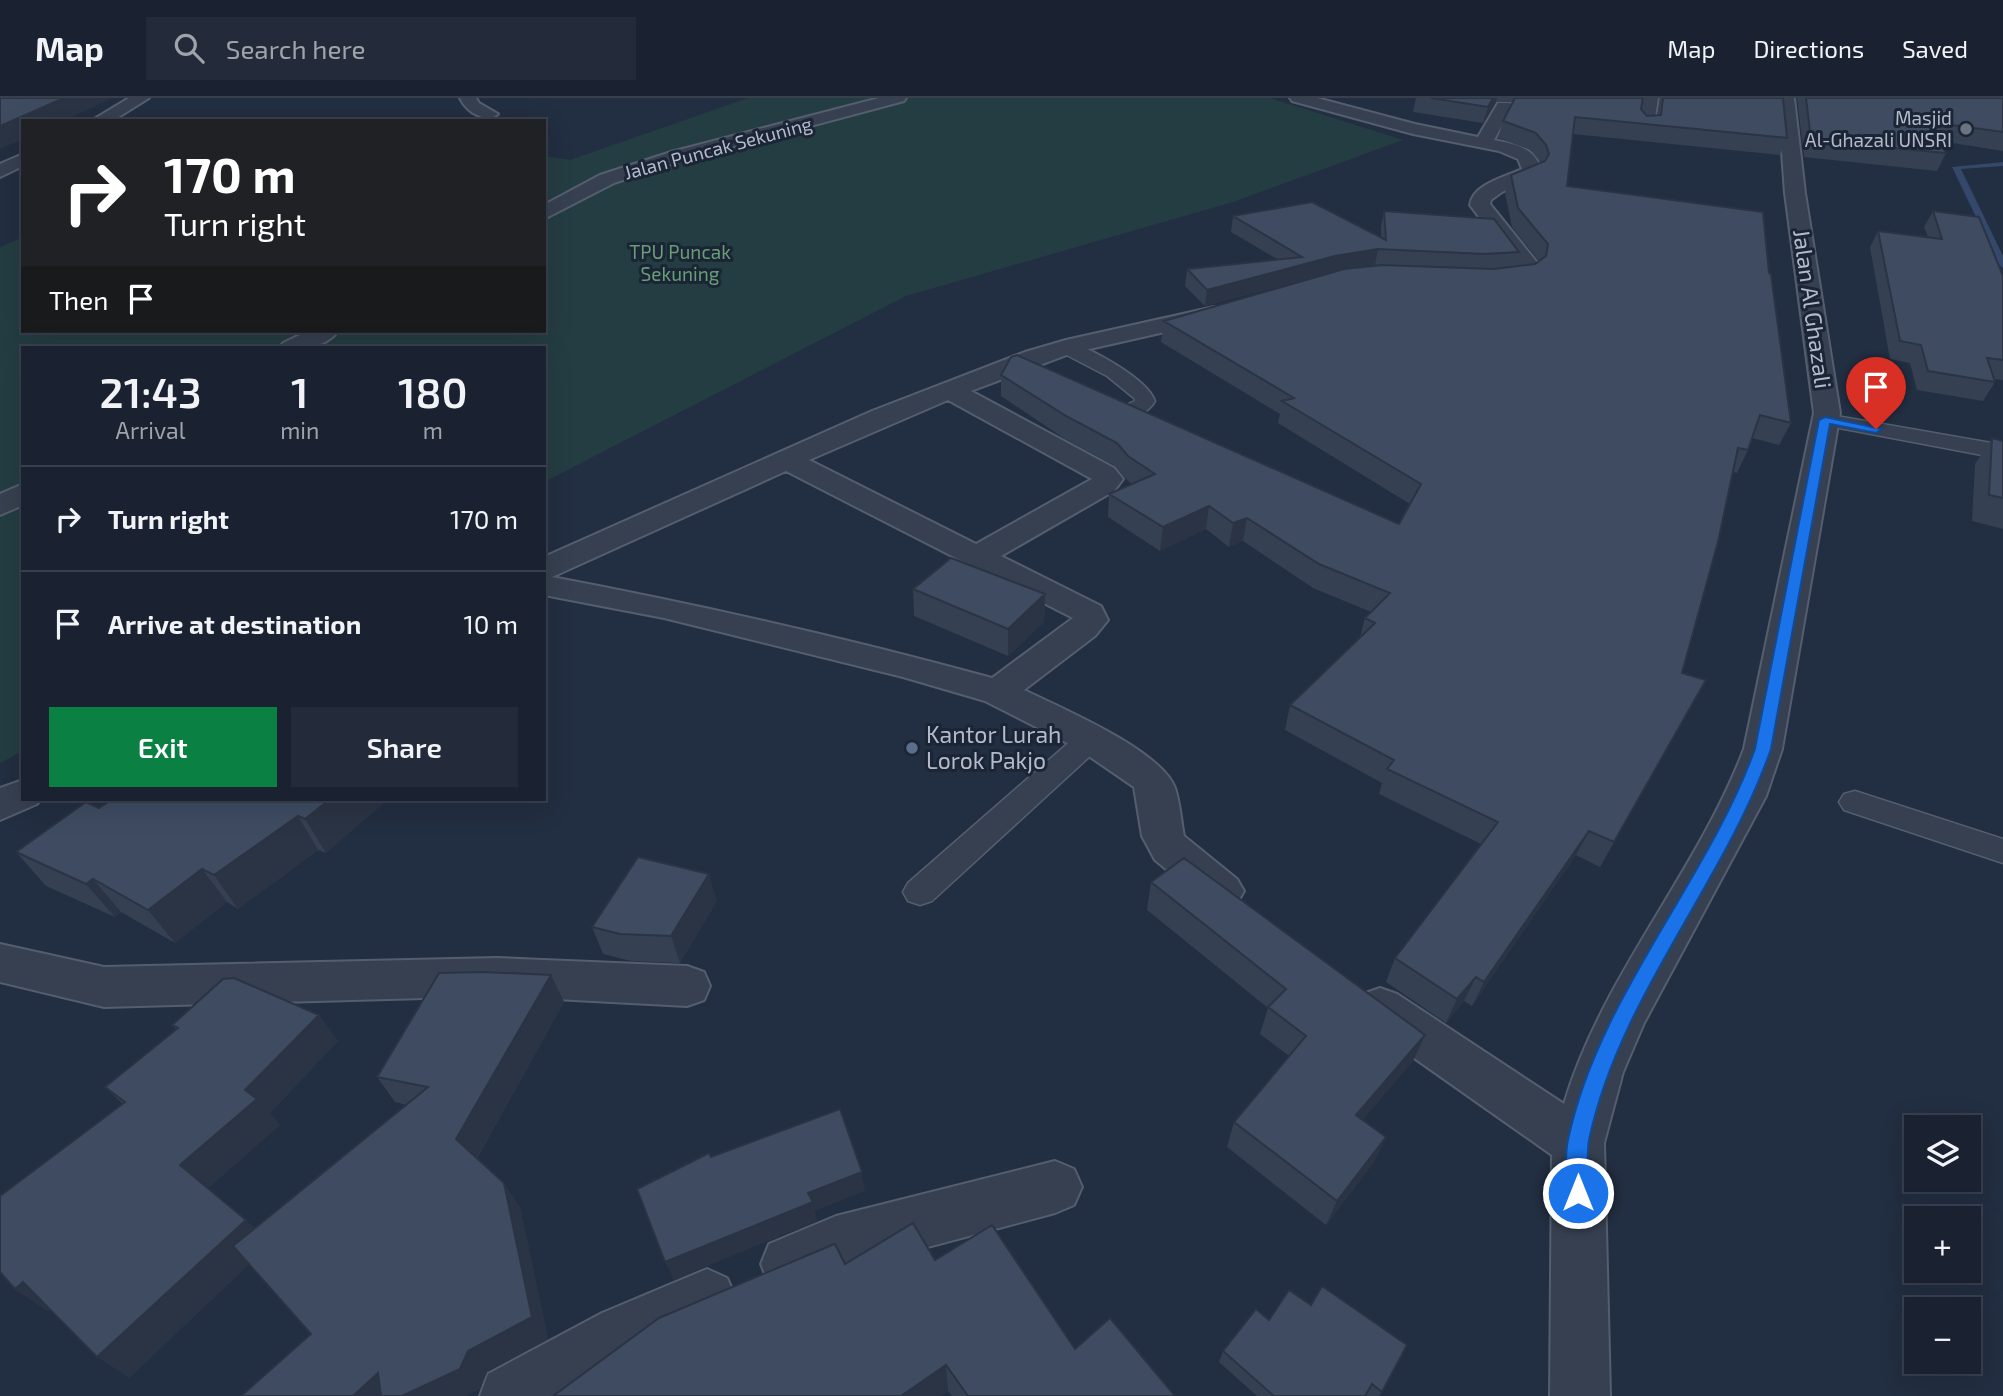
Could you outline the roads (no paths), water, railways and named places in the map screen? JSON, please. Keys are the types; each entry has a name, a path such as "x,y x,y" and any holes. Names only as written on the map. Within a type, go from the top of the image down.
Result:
{"street":[{"path":"103,119 141,98"},
{"path":"468,98 472,106 490,114"},
{"name":"Jalan Puncak Sekuning","path":"546,212 607,179 642,167 898,98"},
{"path":"1298,98 1375,110 1514,150 1530,161 1532,172 1495,188 1481,198 1480,205 1528,265 1529,271 1521,278 1465,279"},
{"path":"1647,126 1650,98"},
{"name":"Jalan Al Ghazali","path":"1580,1396 1578,1143 1598,1072 1625,1015 1746,796 1763,749 1827,413 1795,193 1786,98"},
{"path":"1483,143 1504,106"},
{"path":"0,171 21,160"},
{"path":"546,568 882,417 1034,357 1066,347 1231,309"},
{"path":"296,346 322,333"},
{"path":"951,391 1104,474 1108,479 1104,485 977,556"},
{"path":"786,460 1089,613 1091,620 1083,628 999,692"},
{"path":"0,506 21,494"},
{"path":"546,584 678,612 909,667 999,692 1091,738 1148,777 1155,788 1164,836 1170,849 1180,860 1256,916"},
{"path":"0,805 21,795"},
{"path":"0,963 104,987 497,977 687,986"},
{"path":"1343,980 1578,1143"},
{"path":"510,1396 622,1334 836,1244 1055,1187"}],"lane":[{"path":"1066,347 1114,372 1143,395 1143,405 1124,413"},
{"path":"1825,420 2003,452"},
{"path":"920,892 1091,738"},
{"path":"1855,802 2003,851"}],"waterway":[{"path":"2003,164 1956,167 2003,265"}],"place":[{"name":"Masjid Al-Ghazali UNSRI","path":"1966,129"},
{"name":"Kantor Lurah Lorok Pakjo","path":"912,748"}],"park label":[{"name":"TPU Puncak Sekuning","path":"680,263"}]}
